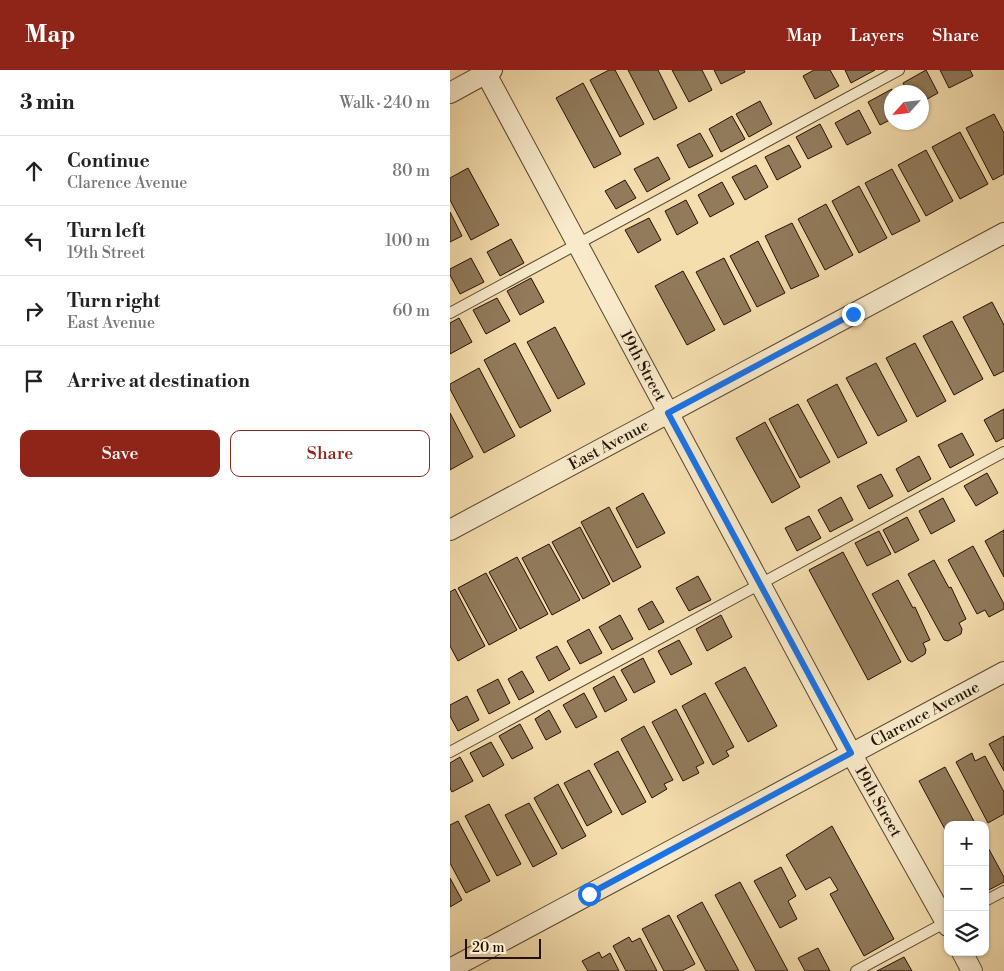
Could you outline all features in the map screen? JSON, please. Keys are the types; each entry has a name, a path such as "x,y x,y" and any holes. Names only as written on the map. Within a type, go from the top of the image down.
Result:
{"street":[{"name":"19th Street","path":"487,71 576,244 759,584 944,918"},
{"path":"450,93 487,71"},
{"name":"East Avenue","path":"450,530 1004,233"},
{"name":"Clarence Avenue","path":"450,969 1004,672"},
{"path":"964,956 972,971"}],"lane":[{"path":"450,312 899,70"},
{"path":"450,752 1004,452"},
{"path":"989,899 1004,891"},
{"path":"856,971 944,925"}],"building":[{"path":"609,70 615,70 644,124 620,137 590,80"},
{"path":"628,70 658,70 677,108 654,120"},
{"path":"672,70 702,70 712,90 689,102"},
{"path":"714,70 744,70 745,72 721,84"},
{"path":"814,70 830,70 839,86 815,99 803,76"},
{"path":"845,70 875,70 851,83"},
{"path":"926,70 938,93 929,98 929,85 904,85 903,83"},
{"path":"940,70 970,70 973,76 949,88"},
{"path":"583,83 621,154 594,168 556,98"},
{"path":"884,93 884,123 880,125 868,102"},
{"path":"760,101 772,124 749,137 736,114"},
{"path":"859,110 871,133 847,145 835,123"},
{"path":"994,114 1004,133 1004,174 993,180 966,128"},
{"path":"732,116 745,139 721,152 709,129"},
{"path":"820,124 832,147 808,159 796,137"},
{"path":"960,132 988,184 960,199 932,147"},
{"path":"700,133 713,156 689,168 677,145"},
{"path":"789,145 801,167 777,180 765,157"},
{"path":"926,150 953,201 926,216 898,165"},
{"path":"658,157 670,179 647,192 634,169"},
{"path":"756,165 768,187 745,200 732,177"},
{"path":"468,168 499,225 471,240 450,200 450,178"},
{"path":"892,169 920,221 892,235 865,183"},
{"path":"625,180 636,198 616,209 605,191"},
{"path":"722,182 734,204 710,217 698,195"},
{"path":"859,186 887,238 859,253 832,201"},
{"path":"686,200 698,223 677,235 665,211"},
{"path":"826,204 853,255 825,270 798,219"},
{"path":"450,212 462,236 450,242"},
{"path":"649,218 661,240 638,253 625,230"},
{"path":"792,223 819,276 791,289 765,236"},
{"path":"511,239 524,263 500,276 487,252"},
{"path":"758,241 785,293 757,307 730,256"},
{"path":"471,258 484,282 460,294 450,275 450,269"},
{"path":"724,258 751,311 724,325 696,272"},
{"path":"683,271 715,330 687,345 655,286"},
{"path":"531,278 544,302 520,315 507,291"},
{"path":"497,298 510,321 486,334 473,310"},
{"path":"992,302 1004,325 1004,371 994,376 963,317"},
{"path":"459,318 472,342 450,354 450,323"},
{"path":"952,321 983,379 954,395 923,336"},
{"path":"555,327 585,384 558,399 527,342"},
{"path":"515,343 551,411 520,428 484,360"},
{"path":"915,343 946,401 917,417 886,358"},
{"path":"876,363 907,421 878,436 846,378"},
{"path":"479,368 515,436 484,453 450,389 450,384"},
{"path":"837,384 867,443 838,458 807,400"},
{"path":"798,404 830,462 800,478 769,419"},
{"path":"1004,409 1004,438 996,442 984,420"},
{"path":"450,413 473,457 450,470"},
{"path":"765,422 800,487 772,503 736,438"},
{"path":"962,433 974,455 950,468 938,445"},
{"path":"919,456 931,479 908,492 896,469"},
{"path":"987,473 998,493 976,506 964,486"},
{"path":"881,474 893,496 869,509 857,486"},
{"path":"643,493 665,533 637,548 616,508"},
{"path":"841,497 853,520 830,532 818,510"},
{"path":"943,498 955,521 931,534 919,511"},
{"path":"609,507 641,567 613,582 581,522"},
{"path":"809,516 821,538 797,551 785,528"},
{"path":"907,517 919,540 895,553 883,530"},
{"path":"580,527 610,584 583,599 552,542"},
{"path":"1004,530 1004,577 985,541"},
{"path":"879,531 891,554 867,566 855,543"},
{"path":"549,544 580,600 552,615 522,558"},
{"path":"973,546 1004,604 1004,609 989,617 985,610 977,614 948,560"},
{"path":"843,552 901,662 868,680 809,570"},
{"path":"517,557 548,614 520,629 489,572"},
{"path":"934,560 949,588 951,587 966,619 959,623 962,629 961,634 948,641 944,640 908,574"},
{"path":"486,573 517,630 489,645 458,588"},
{"path":"698,576 711,600 689,611 676,588"},
{"path":"898,580 913,608 915,607 930,640 923,643 926,650 925,654 912,662 908,660 872,594"},
{"path":"455,589 485,646 458,661 450,646 450,592"},
{"path":"652,601 664,622 649,630 638,609"},
{"path":"620,615 633,639 612,650 599,627"},
{"path":"721,615 732,637 707,651 696,629"},
{"path":"589,629 602,653 580,664 567,641"},
{"path":"679,640 692,664 671,675 658,651"},
{"path":"557,646 570,669 549,681 536,657"},
{"path":"643,658 655,682 634,693 621,670"},
{"path":"745,667 777,726 748,742 715,683"},
{"path":"522,671 534,692 519,700 508,679"},
{"path":"614,676 627,700 605,712 593,688"},
{"path":"498,679 510,703 489,714 477,690"},
{"path":"584,693 597,717 576,728 563,705"},
{"path":"705,693 734,747 726,751 729,756 713,765 682,706"},
{"path":"467,696 479,720 458,731 450,716 450,705"},
{"path":"676,709 704,763 696,767 699,773 683,781 652,722"},
{"path":"549,710 561,732 546,740 535,719"},
{"path":"520,724 533,748 512,759 499,736"},
{"path":"644,726 673,780 664,784 667,789 652,798 621,739"},
{"path":"1004,736 1004,771 989,744"},
{"path":"491,742 504,765 483,777 470,753"},
{"path":"618,751 646,802 622,815 594,764"},
{"path":"972,753 975,761 985,756 1004,792 1004,814 989,822 987,821 956,762"},
{"path":"460,757 473,781 452,792 450,788 450,763"},
{"path":"945,767 974,821 944,821 944,828 919,781"},
{"path":"589,770 612,812 587,826 564,783"},
{"path":"558,784 586,836 562,849 534,798"},
{"path":"529,803 557,854 533,867 505,815"},
{"path":"489,804 521,864 497,876 465,816"},
{"path":"458,821 490,881 466,893 450,863 450,825"},
{"path":"832,826 894,939 864,956 830,894 838,890 830,877 806,890 786,855"},
{"path":"989,849 1004,877 1004,882 989,890"},
{"path":"781,867 796,896 788,901 797,919 780,928 754,881"},
{"path":"450,878 462,900 450,907"},
{"path":"740,882 788,971 756,971 715,895"},
{"path":"702,902 739,971 706,971 677,916"},
{"path":"669,915 695,964 682,971 664,971 642,929"},
{"path":"629,937 632,942 640,938 657,971 626,971 613,946"},
{"path":"818,948 830,971 805,971 798,958"},
{"path":"599,952 602,958 610,953 619,971 588,971 582,961"},
{"path":"904,957 912,971 877,971"}],"route":[{"path":"589,894 851,753 668,413 853,314"}]}
